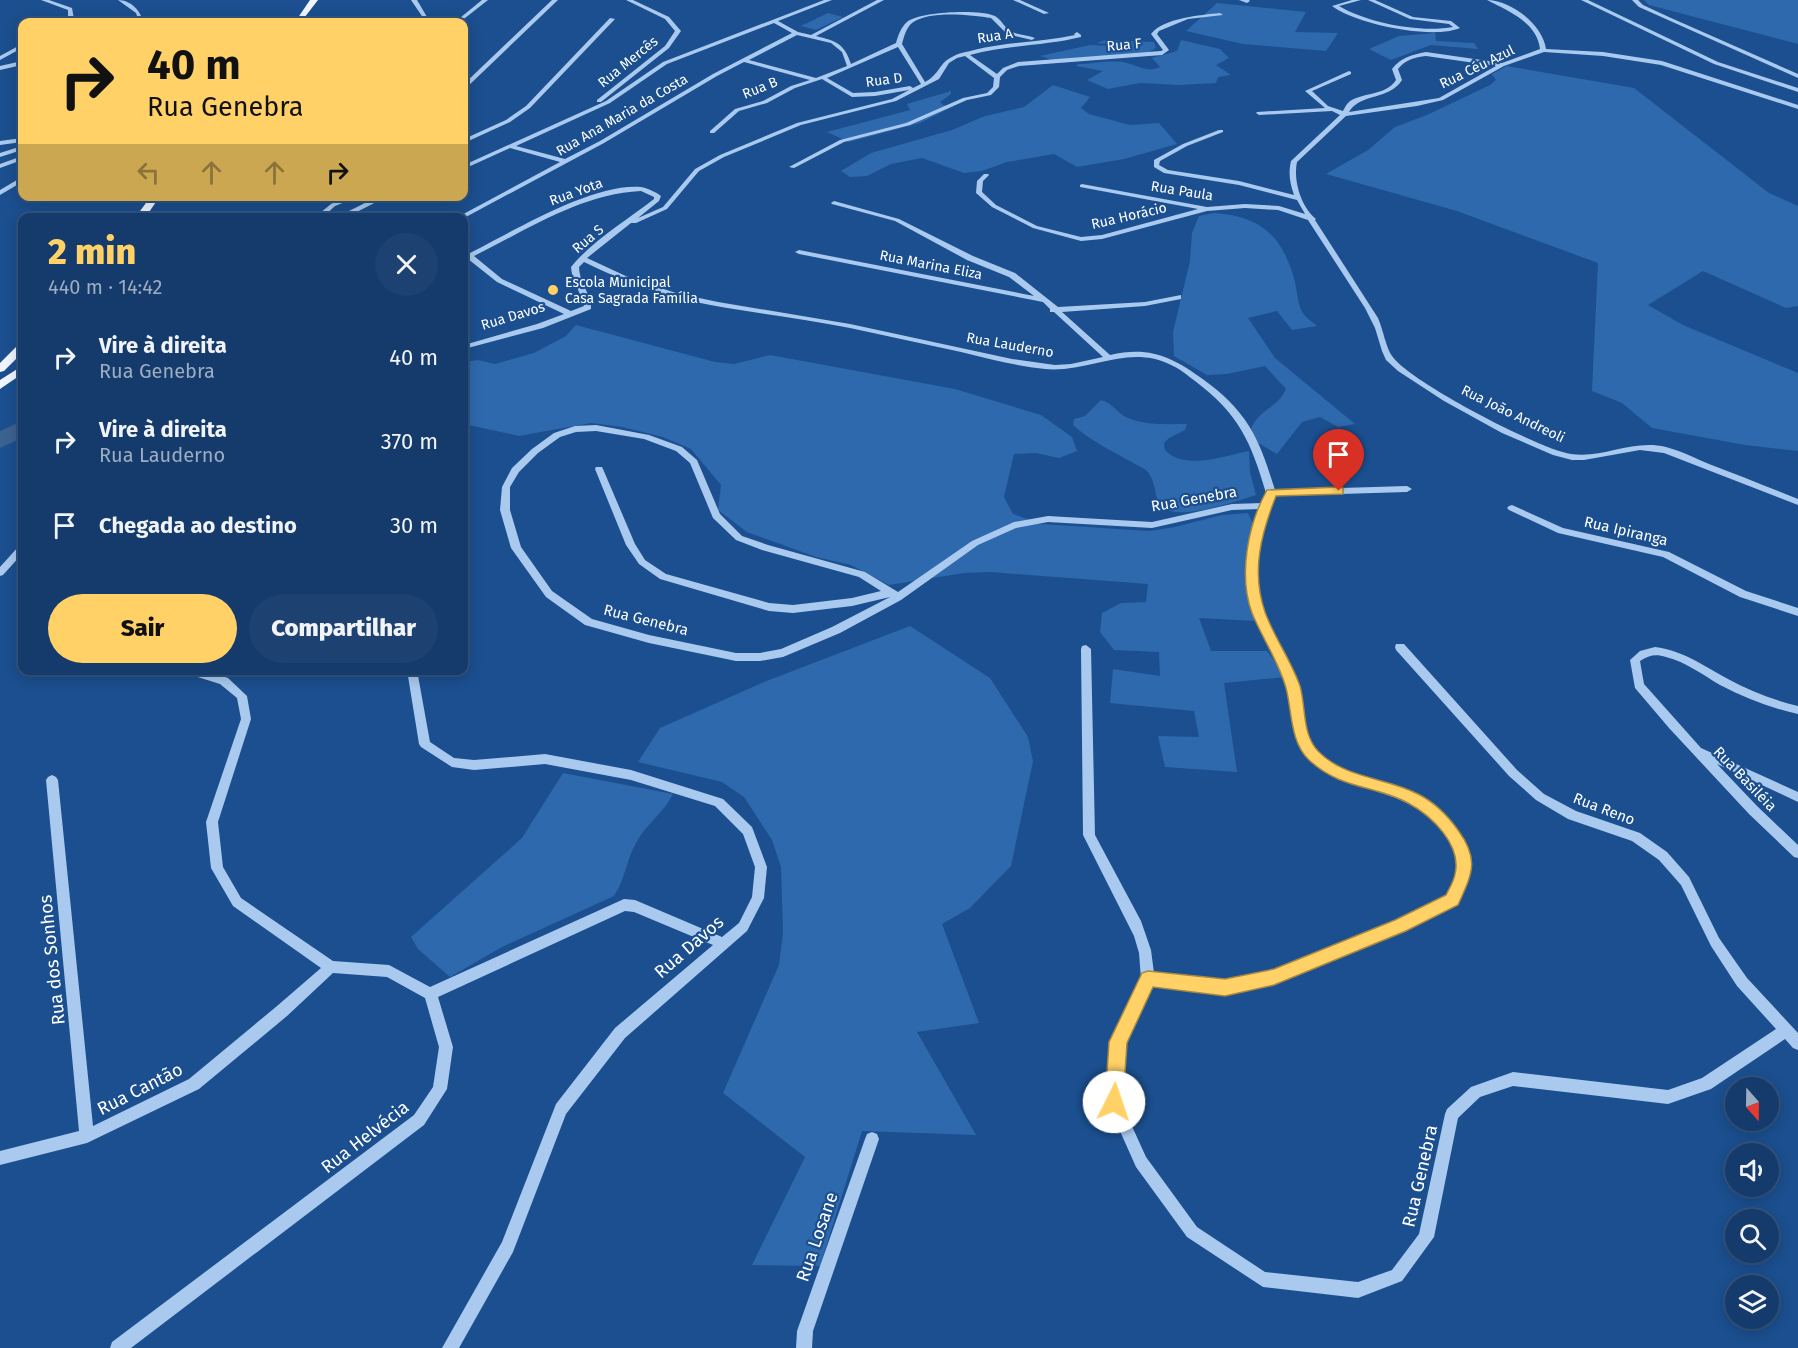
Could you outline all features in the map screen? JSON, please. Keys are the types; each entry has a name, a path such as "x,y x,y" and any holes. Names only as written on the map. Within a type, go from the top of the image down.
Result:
{"main road":[{"path":"301,18 314,0"},
{"path":"0,369 18,351"},
{"path":"0,385 18,372"}],"street":[{"path":"44,0 70,9 71,18"},
{"path":"121,0 138,12 140,18"},
{"path":"414,0 425,18"},
{"path":"462,18 485,0"},
{"path":"468,83 555,0"},
{"name":"Rua Mercês","path":"537,135 601,99 667,47 678,31 667,18 629,0"},
{"path":"468,165 608,102 665,63 829,0"},
{"path":"813,36 881,0"},
{"path":"1016,0 1046,13"},
{"path":"1242,0 1247,1"},
{"path":"1358,0 1335,6 1383,23 1418,31 1457,28 1451,23 1412,18 1371,0"},
{"path":"1493,0 1535,27 1540,34 1544,50 1603,54 1650,61 1798,107"},
{"path":"1584,0 1716,63 1798,90"},
{"path":"1635,0 1641,6 1798,76"},
{"name":"Rua A","path":"628,224 652,216 665,208 697,170 722,156 800,124 894,100 937,78 947,62 966,54 993,47 1065,40 1078,36 1077,34 1052,39 1027,38 1009,33 993,17 935,15 916,18 908,23 899,44"},
{"name":"Rua F","path":"792,167 842,141 908,124 964,99 989,94 996,87 997,77 1005,69 1018,64 1162,53 1166,50 1154,34 1157,30 1187,18 1220,15"},
{"path":"468,139 508,122 528,107 612,19"},
{"path":"776,22 796,33 813,36 839,46 850,67"},
{"name":"Rua Ana Maria da Costa","path":"468,213 743,60 796,33"},
{"path":"899,44 920,85"},
{"name":"Rua B","path":"712,132 737,110 765,102 793,87 850,67 899,44"},
{"path":"0,58 18,48"},
{"name":"Rua Céu Azul","path":"1344,114 1441,99 1502,65 1544,50"},
{"path":"966,54 997,77"},
{"path":"1221,131 1168,153 1157,160 1156,166 1166,172 1239,183 1298,198 1291,170 1294,161 1344,114 1351,104 1389,90 1396,85 1399,80 1395,69 1400,61 1414,56 1440,54 1502,65"},
{"name":"Rua D","path":"743,60 819,78 852,95 875,94 920,85"},
{"path":"0,68 18,64"},
{"path":"1331,110 1308,91 1349,73"},
{"path":"1259,113 1331,110 1344,114"},
{"path":"0,143 18,141"},
{"path":"512,147 565,161"},
{"path":"0,155 18,149"},
{"path":"0,166 18,159"},
{"name":"Rua Horácio","path":"986,175 978,185 980,193 994,206 1035,227 1081,239 1102,237 1207,209"},
{"path":"0,193 18,182"},
{"name":"Rua Paula","path":"1082,186 1207,209 1266,206 1313,219"},
{"name":"Rua Yota","path":"468,254 565,207 606,193 637,189 658,196 657,200 628,224"},
{"name":"Rua João Andreoli","path":"1298,198 1380,329 1388,357 1403,371 1468,411 1553,453 1571,457 1590,456 1632,447 1650,446 1666,450 1798,502"},
{"path":"323,213 341,201"},
{"path":"346,213 367,201"},
{"path":"834,203 897,220 970,258 1012,275 1107,356"},
{"path":"327,209 330,213"},
{"name":"Rua S","path":"584,310 588,302 574,281 575,267 582,258 604,240 628,224"},
{"name":"Rua Marina Eliza","path":"800,252 1044,300"},
{"path":"468,257 505,284 571,314"},
{"name":"Rua Lauderno","path":"582,258 674,295 818,320 1011,361 1070,367 1107,356 1132,353 1152,354 1173,363 1218,393 1239,415 1258,452 1271,493"},
{"path":"1053,310 1145,304 1178,297"},
{"name":"Rua Davos","path":"468,346 540,326 584,310"},
{"name":"Rua Genebra","path":"894,594 862,574 765,548 739,538 716,516 694,462 679,449 646,437 596,428 575,429 558,435 535,451 515,470 506,487 505,510 516,548 549,594 589,622 649,639 736,657 760,657 783,653 804,644 894,594 975,543 1014,525 1048,519 1152,525 1232,507 1265,506"},
{"path":"599,469 631,545 642,562 663,577 769,607 793,609 894,594"},
{"path":"1086,649 1089,835 1098,859 1135,924 1145,949 1148,979 1225,988 1274,977 1400,926 1452,900 1463,874 1463,849 1442,820 1413,798 1338,774 1312,754 1301,731 1293,686 1258,610 1251,568 1256,532 1271,493 1407,489"},
{"name":"Rua Ipiranga","path":"1512,508 1561,531 1666,554 1743,594 1798,612"},
{"path":"0,573 18,553"},
{"name":"Rua Reno","path":"1400,647 1513,773 1540,796 1572,815 1636,837 1663,856 1685,881 1715,942 1742,982 1798,1043"},
{"name":"Rua Basiléia","path":"1798,710 1777,705 1732,687 1672,654 1656,651 1644,652 1635,660 1640,685 1753,810 1798,853"},
{"path":"205,675 224,681 242,696 246,719 212,822 217,868 237,902 331,967 389,971 430,994 624,905 634,906 723,943"},
{"name":"Rua Davos","path":"413,675 425,744 452,762 474,765 545,759 631,775 719,802 748,831 761,867 758,898 743,927 620,1033 561,1109 508,1247 450,1348"},
{"path":"1697,750 1798,797"},
{"name":"Rua dos Sonhos","path":"52,780 87,1136"},
{"name":"Rua Cantão","path":"0,1158 87,1136 194,1084 331,967"},
{"name":"Rua Genebra","path":"1148,979 1118,1042 1114,1102 1141,1162 1192,1232 1263,1279 1358,1290 1397,1276 1426,1237 1452,1114 1476,1092 1513,1079 1668,1097 1706,1084 1786,1030"},
{"name":"Rua Helvécia","path":"118,1348 419,1120 440,1089 446,1047 430,994"},
{"name":"Rua Losane","path":"804,1348 805,1331 872,1139"}],"shaded area":[{"path":"1644,0 1798,0 1798,44 1649,5"},
{"path":"1217,3 1306,12 1295,32 1338,33 1326,51 1243,44 1186,31"},
{"path":"828,13 843,17 816,30 801,26"},
{"path":"1435,33 1436,41 1474,43 1478,49 1431,45 1391,60 1369,49 1399,36"},
{"path":"1106,40 1154,42 1156,48 1147,53 1063,63 1040,56 1090,45 1113,46 1096,43"},
{"path":"1181,40 1220,49 1229,58 1216,65 1231,75 1218,77 1216,83 1179,85 1140,83 1108,89 1087,80 1103,71 1076,66 1115,61 1156,69 1160,67 1152,58 1177,51"},
{"path":"1507,66 1634,88 1769,193 1798,206 1798,306 1786,308 1703,271 1648,305 1683,325 1798,373 1798,451 1745,445 1652,428 1622,403 1592,391 1598,263 1457,211 1326,174 1368,150 1395,127 1427,115 1490,85 1496,80 1492,74"},
{"path":"1053,85 1090,97 1081,108 1089,114 1130,125 1159,123 1177,144 1124,159 1077,167 1054,154 1007,162 982,171 964,173 922,158 891,164 867,176 850,177 841,171 871,153 952,130 985,116 1024,107"},
{"path":"951,91 951,94 940,102 943,105 954,106 920,123 849,142 827,132 910,110 907,104"},
{"path":"1214,213 1230,215 1257,224 1268,231 1284,252 1295,282 1301,310 1317,326 1292,330 1277,311 1248,318 1275,358 1355,424 1338,427 1320,417 1302,422 1277,454 1258,443 1251,429 1254,422 1278,401 1286,389 1265,366 1227,374 1207,375 1174,356 1173,332 1190,261 1192,233 1199,216"},
{"path":"576,325 715,362 734,364 770,355 955,389 1041,415 1072,437 1077,451 1059,458 1036,453 1014,454 1004,497 1013,514 1041,524 1149,531 1222,515 1248,513 1255,528 1250,577 1256,621 1199,618 1211,651 1267,651 1286,677 1224,683 1237,772 1165,767 1158,736 1199,737 1194,711 1110,703 1113,669 1160,676 1159,652 1114,650 1100,632 1102,613 1121,603 1146,602 1148,584 990,572 964,573 889,585 851,565 816,557 747,532 718,510 721,485 691,449 663,437 622,427 591,423 519,436 468,425 468,361 478,360 495,364 534,353 566,336"},
{"path":"1101,400 1131,419 1155,424 1187,424 1185,430 1164,443 1165,450 1183,460 1205,460 1249,451 1250,472 1256,495 1194,511 1170,511 1162,507 1157,500 1152,480 1146,470 1098,443 1073,425 1074,419 1085,416"},
{"path":"910,626 990,678 1028,737 1033,761 1011,866 970,908 942,924 979,1023 917,1032 976,1135 862,1131 820,1266 752,1265 805,1157 723,1093 779,965 783,933 781,867 772,840 744,797 722,782 638,762 660,728 764,682"},
{"path":"563,773 673,794 636,843 621,884 614,896 502,947 450,977 418,949 411,937 522,838"}],"waterway":[{"path":"0,441 18,430"}],"place":[{"name":"Escola Municipal Casa Sagrada Família","path":"553,290"}],"route":[{"path":"1114,1102 1118,1042 1148,979 1225,988 1274,977 1400,926 1452,900 1463,874 1463,849 1442,820 1413,798 1338,774 1312,754 1301,731 1293,686 1258,610 1251,568 1256,532 1271,493 1339,491"}]}
